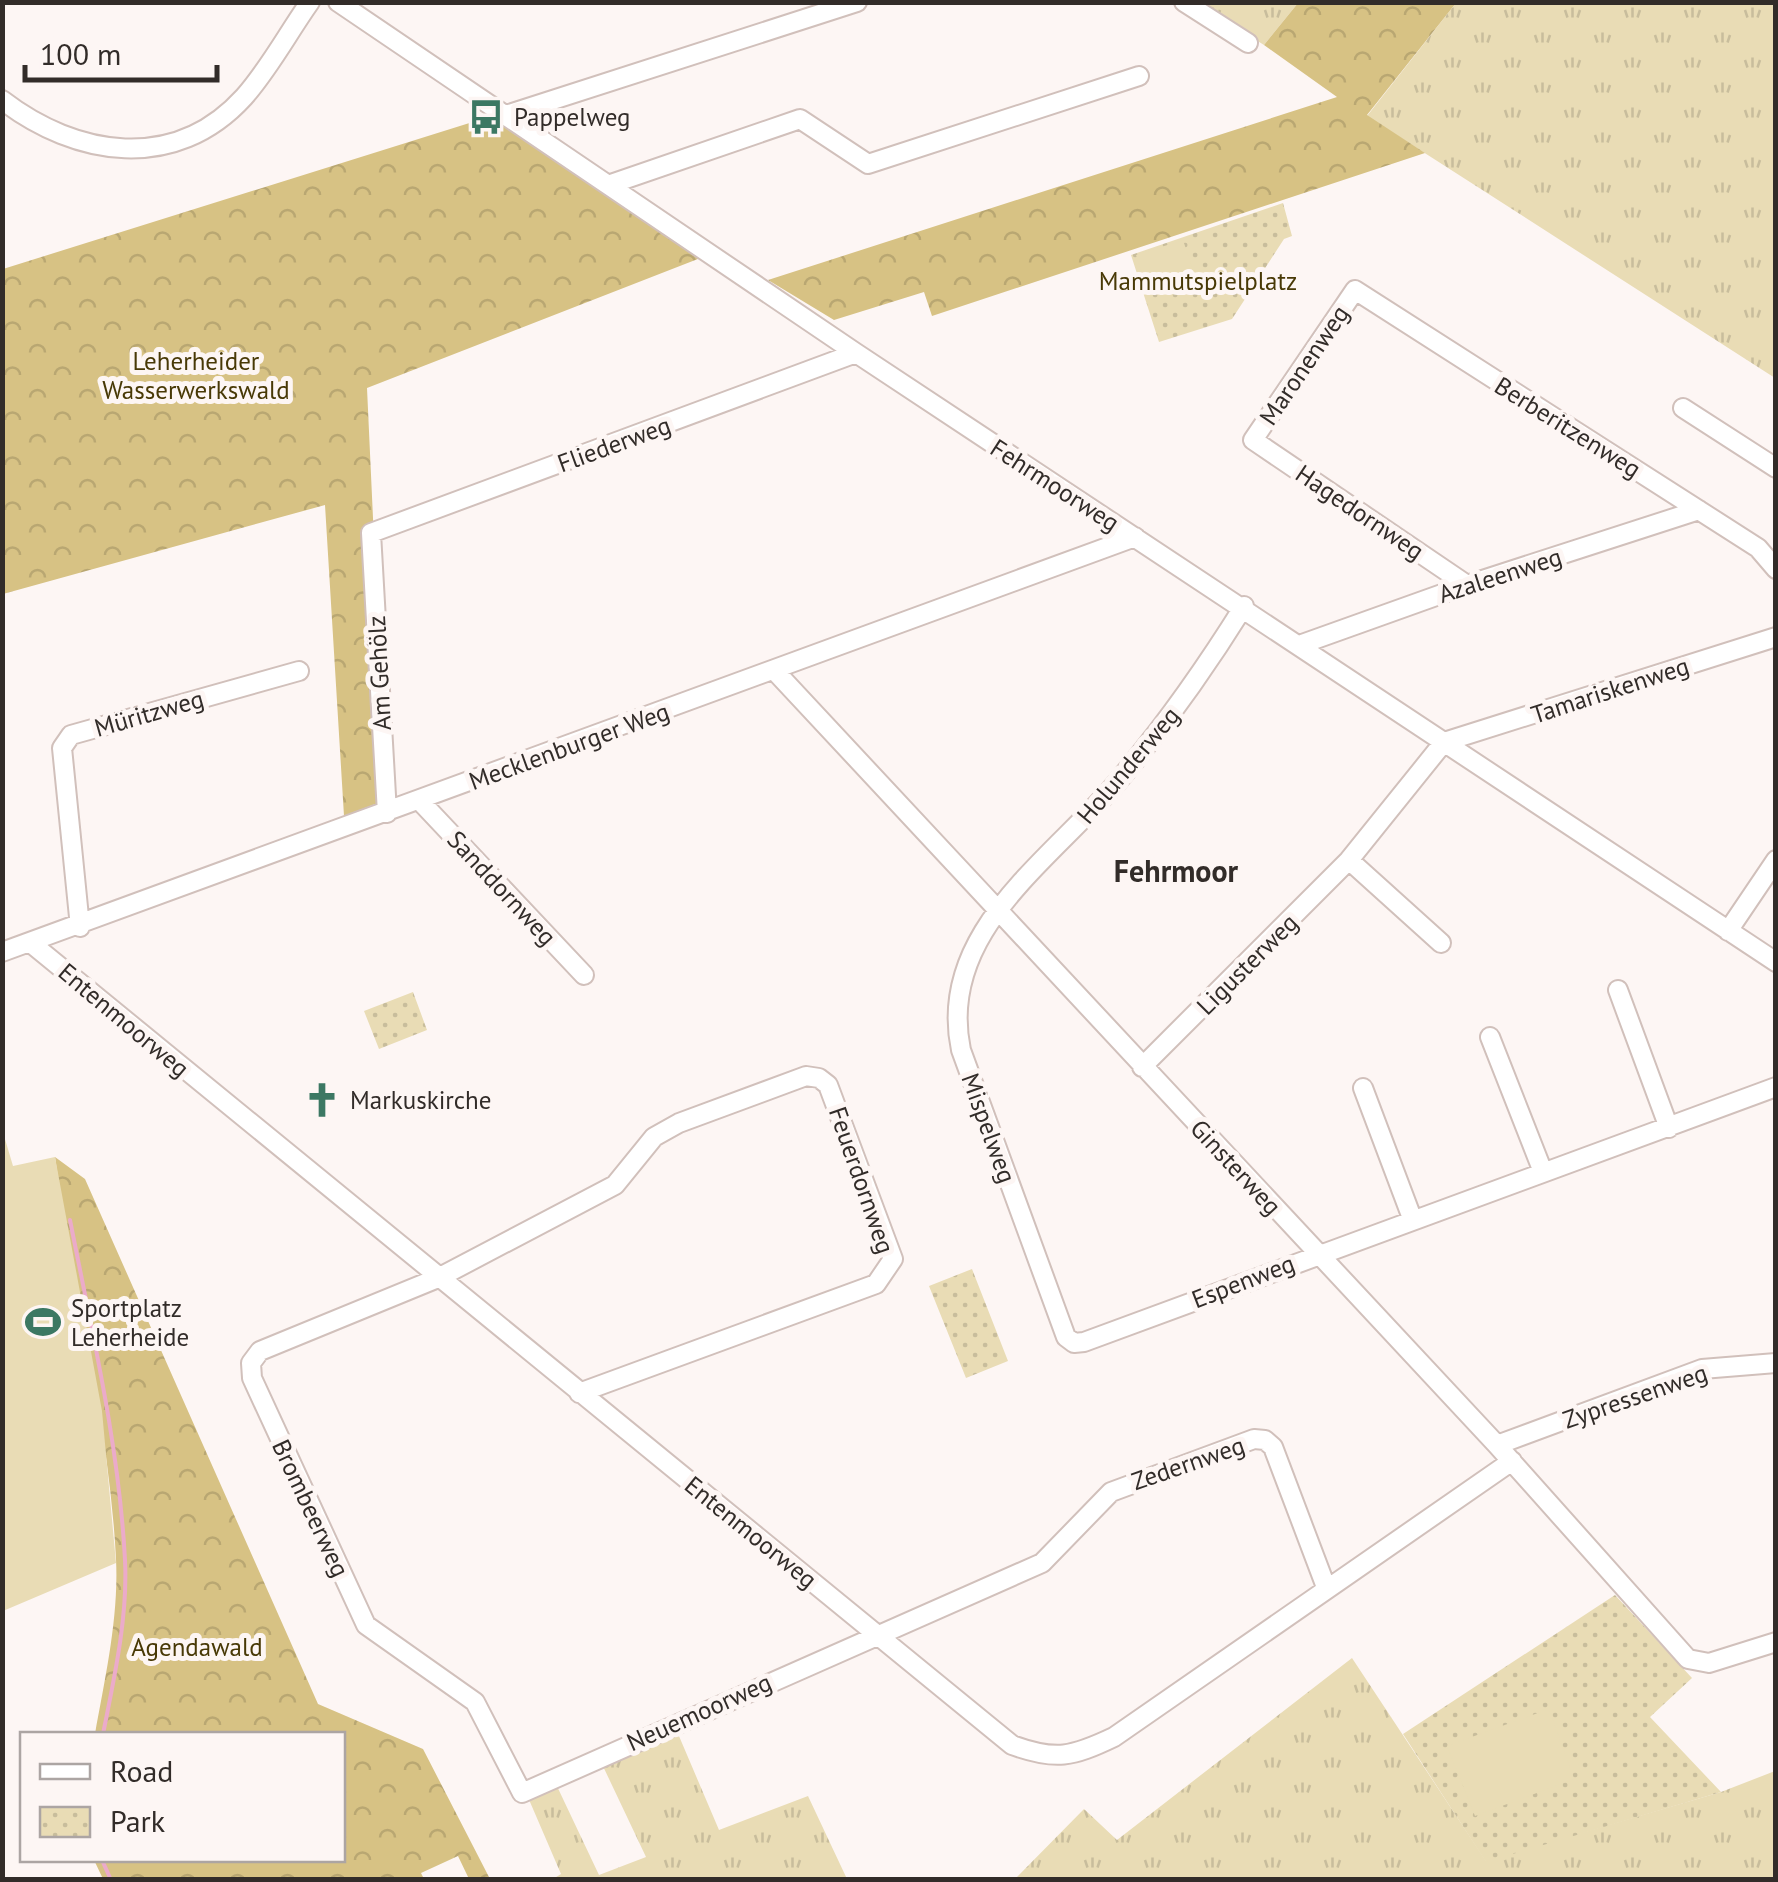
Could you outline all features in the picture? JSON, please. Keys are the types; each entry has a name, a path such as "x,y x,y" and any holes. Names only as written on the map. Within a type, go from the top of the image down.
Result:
{"street":[{"path":"2,100 36,127 80,144 122,150 188,136 244,97 310,2"},
{"name":"Fehrmoorweg","path":"338,2 856,353 1302,644 1776,962"},
{"path":"506,115 857,2"},
{"path":"1184,2 1248,43"},
{"path":"611,184 800,119 868,164 1140,76"},
{"name":"Maronenweg","path":"1253,440 1355,290"},
{"name":"Berberitzenweg","path":"1355,290 1758,548 1776,569"},
{"name":"Fliederweg","path":"371,532 856,353"},
{"path":"1683,408 1776,468"},
{"name":"Hagedornweg","path":"1253,440 1467,585"},
{"name":"Azaleenweg","path":"1302,644 1467,585 1699,510"},
{"name":"Am Gehölz","path":"371,532 386,813"},
{"name":"Mecklenburger Weg","path":"2,952 80,927 1135,538"},
{"name":"Holunderweg","path":"996,910 1118,781 1196,684 1244,606"},
{"name":"Tamariskenweg","path":"1444,742 1776,638"},
{"name":"Ginsterweg","path":"774,670 1498,1445 1688,1659 1698,1663 1776,1642"},
{"name":"Müritzweg","path":"80,927 62,748 70,735 299,671"},
{"name":"Ligusterweg","path":"1142,1067 1349,860 1444,742"},
{"name":"Sanddornweg","path":"420,801 584,975"},
{"path":"1349,860 1441,943"},
{"path":"1728,931 1776,860"},
{"name":"Mispelweg","path":"996,910 965,968 954,1017 961,1050 1032,1248 1066,1336 1074,1343"},
{"name":"Entenmoorweg","path":"32,944 1012,1745 1045,1757 1078,1754 1114,1738 1326,1587 1512,1462"},
{"path":"1618,990 1669,1128"},
{"path":"1490,1037 1542,1172"},
{"name":"Feuerdornweg","path":"438,1278 615,1185 654,1138 679,1123 806,1076 820,1078 828,1085 892,1259 888,1271 876,1284 579,1393"},
{"path":"1363,1088 1412,1218"},
{"name":"Espenweg","path":"1074,1343 1776,1088"},
{"name":"Brombeerweg","path":"438,1278 260,1351 251,1363 252,1378 366,1625 475,1702 522,1793"},
{"name":"Zypressenweg","path":"1498,1445 1702,1369 1776,1363"},
{"name":"Zedernweg","path":"877,1635 1042,1563 1111,1492 1254,1440 1265,1440 1273,1447 1326,1587"},
{"name":"Neuemoorweg","path":"522,1793 877,1635"}],"green space":[{"path":"1197,3 1298,3 1264,45"},
{"path":"1298,3 1456,3 1367,115 1425,153 932,316 924,292 834,320 768,280 1337,97 1264,45"},
{"path":"1456,3 1775,3 1775,378 1367,116"},
{"name":"Leherheider Wasserwerkswald","path":"495,115 703,257 367,388 386,800 344,816 325,505 3,594 3,269"},
{"name":"Mammutspielplatz","path":"1283,203 1292,236 1284,239 1232,319 1159,342 1131,255"},
{"path":"1183,240 1194,273 1147,288 1136,255"},
{"path":"413,992 427,1030 379,1049 364,1011"},
{"name":"Sportplatz Leherheide","path":"2,1129 13,1166 55,1157 102,1411 116,1563 3,1611"},
{"name":"Agendawald","path":"55,1157 85,1179 318,1704 423,1749 490,1879 469,1879 458,1856 421,1873 424,1879 103,1879 95,1862 345,1862 345,1732 95,1732 113,1625 116,1559 99,1408"},
{"path":"972,1269 1008,1361 966,1378 929,1286"},
{"path":"1615,1595 1692,1678 1650,1717 1721,1792 1486,1862 1403,1734"},
{"path":"1352,1658 1486,1861 1721,1792 1775,1771 1775,1879 1014,1880 1084,1809 1117,1840"},
{"path":"1549,1709 1574,1779 1475,1816 1447,1746"},
{"path":"676,1729 719,1830 808,1796 847,1879 553,1879 561,1874 527,1795 555,1782 599,1875 646,1857 601,1762"}],"waterway":[{"path":"70,1220 111,1431 125,1560 122,1626 103,1732"},
{"path":"103,1862 111,1880"}],"place":[{"name":"Pappelweg","path":"486,117"},
{"name":"Markuskirche","path":"322,1100"},
{"name":"Sportplatz Leherheide","path":"43,1322"}],"district":[{"name":"Fehrmoor","path":"1176,870"}]}
